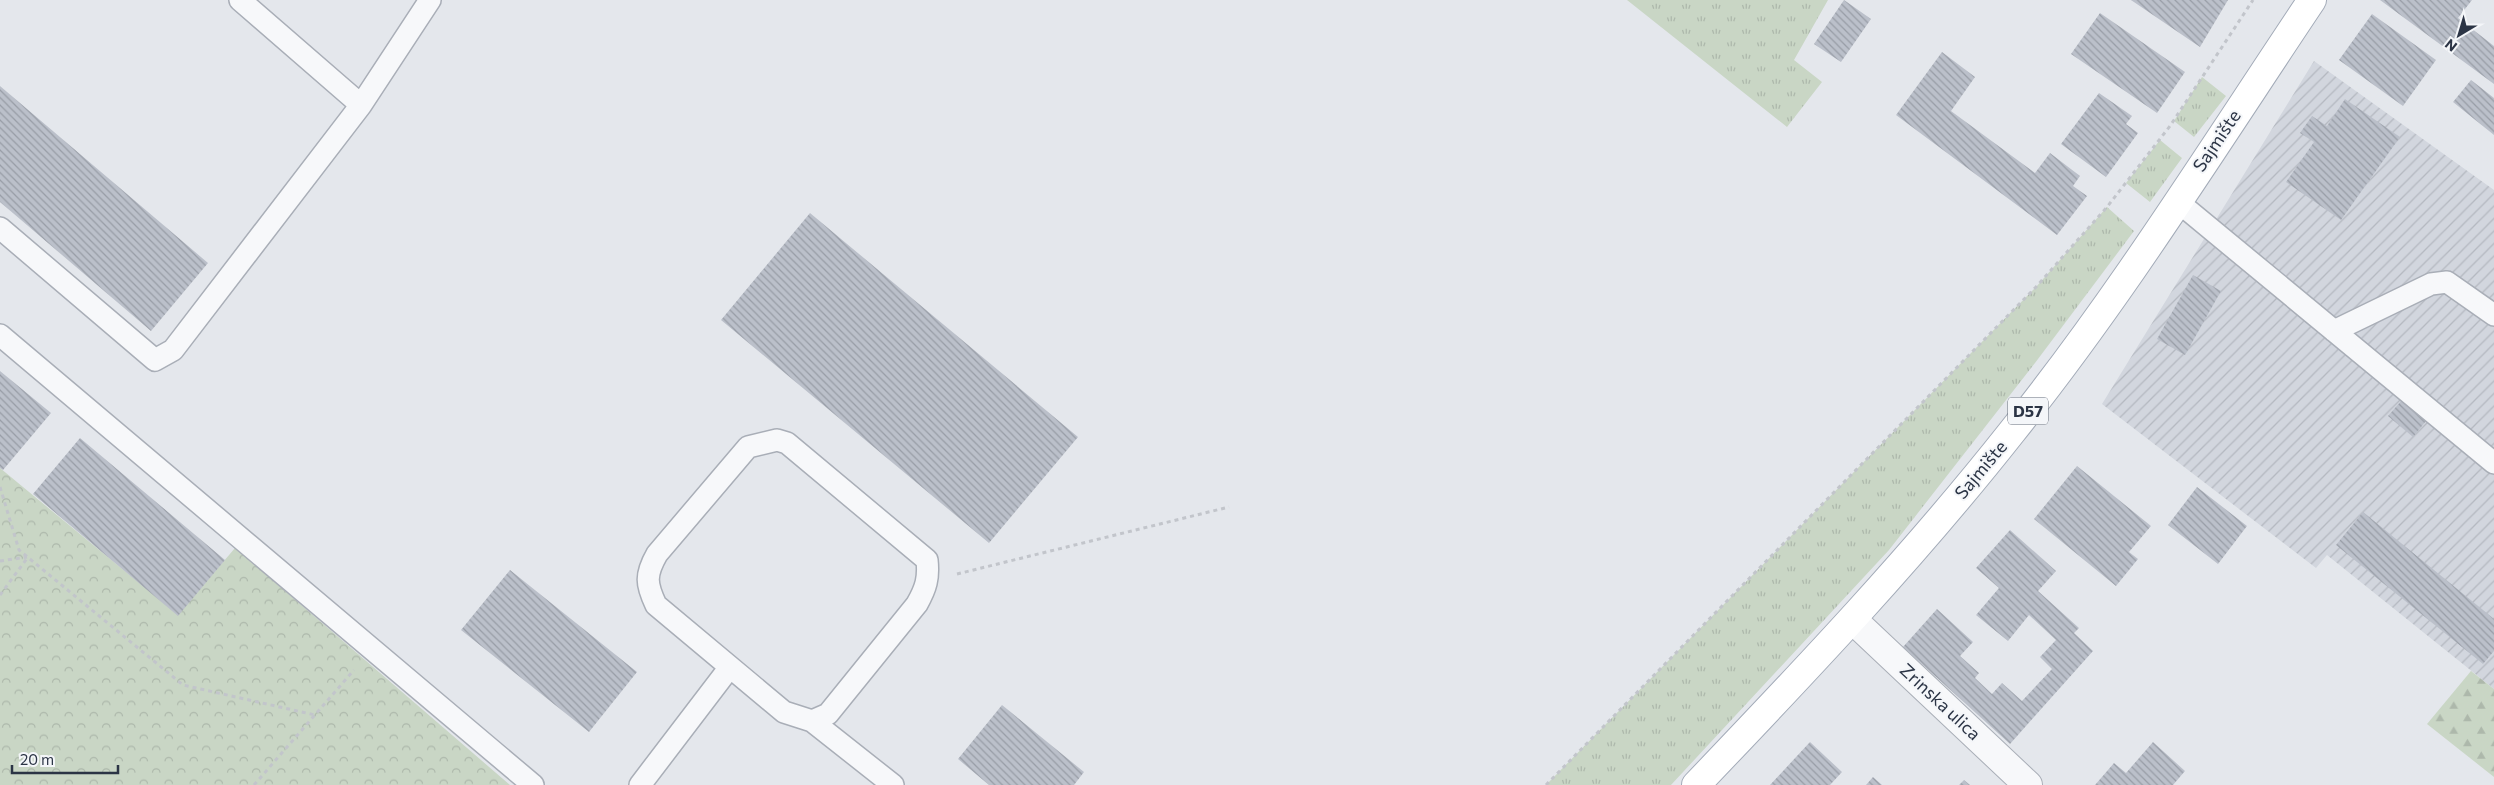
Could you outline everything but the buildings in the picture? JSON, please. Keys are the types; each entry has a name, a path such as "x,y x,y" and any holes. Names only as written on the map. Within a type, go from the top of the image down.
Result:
{"main road":[{"name":"Sajmište","path":"1696,785 1853,620 2012,433 2094,325 2312,0"}],"street":[{"name":"Zrinska ulica","path":"1853,620 2028,785"}],"lane":[{"path":"240,0 361,105"},
{"path":"0,228 155,360 164,357 173,350 361,105 430,0"},
{"path":"2177,201 2494,463"},
{"path":"2334,331 2432,284 2447,282 2494,315"},
{"path":"0,335 534,785"},
{"path":"812,721 828,714 916,604 928,582 927,560 787,443 777,440 748,447 657,554 650,568 647,586 656,605 784,712 812,721 893,785"},
{"path":"640,785 730,667"}],"path":[{"path":"1546,785 2036,287 2107,207 2170,126 2253,0"},
{"path":"0,487 19,550 183,685 315,716"},
{"path":"928,582 1229,507"},
{"path":"0,561 28,557"},
{"path":"0,595 28,557"},
{"path":"254,785 373,649"}],"shaded area":[{"path":"2314,61 2494,190 2494,689 2327,555 2316,568 2102,404"}],"green space":[{"path":"1627,0 1828,0 1794,60 1822,82 1787,127"},
{"path":"2202,77 2226,96 2194,137 2174,121"},
{"path":"2160,140 2182,158 2150,202 2126,183"},
{"path":"2107,207 2134,231 2035,363 1889,550 1671,785 1546,785 2036,287"},
{"path":"0,468 178,615 235,548 510,785 0,785"},
{"path":"2471,671 2494,689 2494,777 2427,724"}]}
